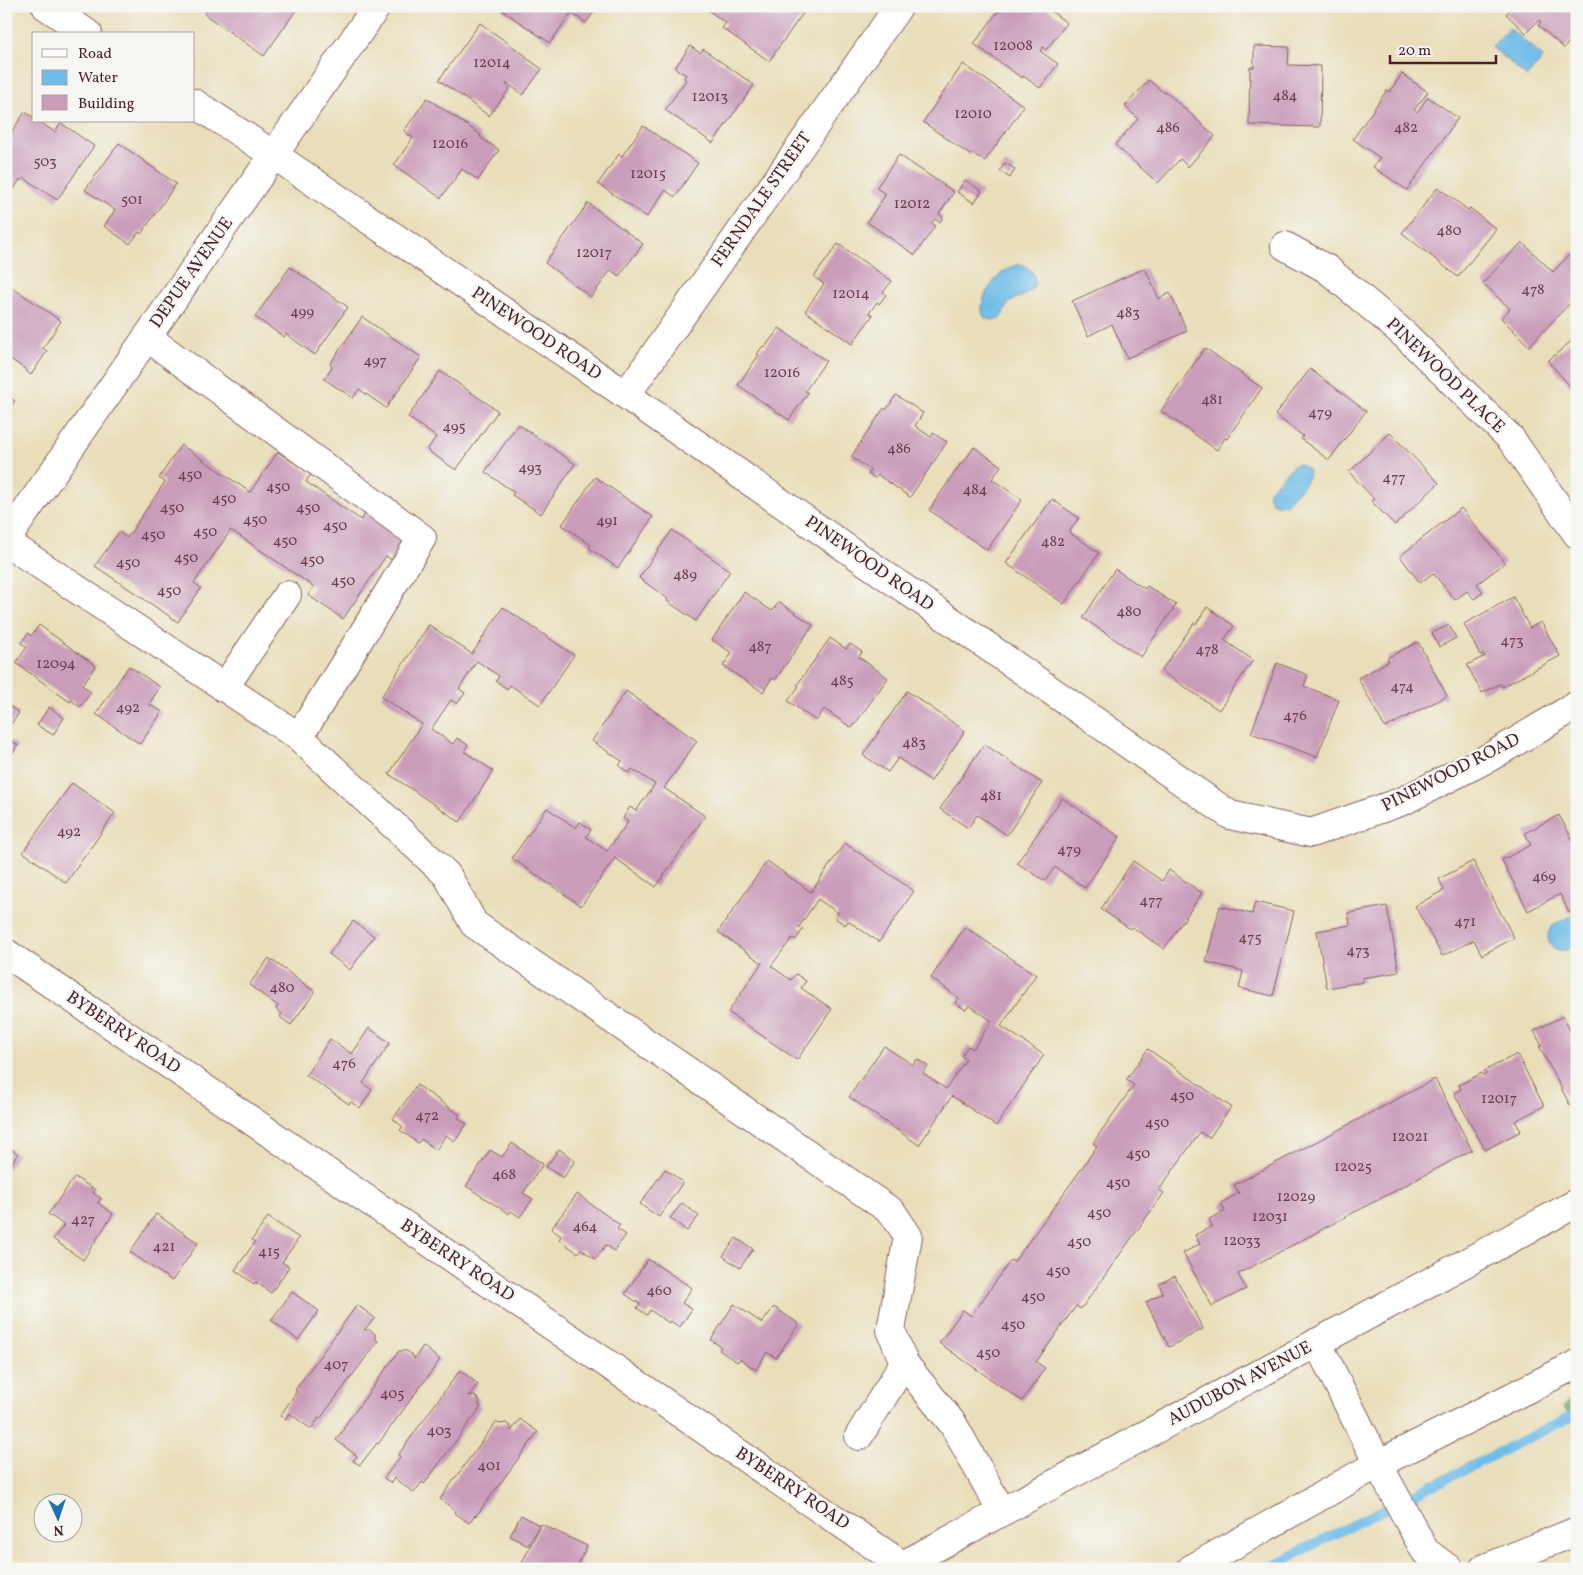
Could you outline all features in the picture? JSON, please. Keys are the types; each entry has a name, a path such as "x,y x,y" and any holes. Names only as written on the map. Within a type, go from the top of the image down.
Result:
{"street":[{"path":"46,6 85,32"},
{"name":"DEPUE AVENUE","path":"6,541 377,6"},
{"name":"FERNDALE STREET","path":"626,395 899,6"},
{"name":"PINEWOOD ROAD","path":"195,104 274,155 626,395 1230,815 1311,833 1403,801 1490,757 1577,705"},
{"name":"PINEWOOD PLACE","path":"1284,246 1327,269 1405,335 1511,439 1577,534"},
{"path":"147,338 422,538 299,737"},
{"path":"6,541 299,737 447,875 474,924 892,1212 908,1236 891,1330 904,1363 953,1424 1002,1512"},
{"path":"224,688 287,594"},
{"name":"BYBERRY ROAD","path":"6,953 906,1567"},
{"name":"AUDUBON AVENUE","path":"906,1567 1002,1512 1577,1203"},
{"path":"1317,1342 1418,1539 1425,1551 1449,1569"},
{"path":"859,1436 904,1363"},
{"path":"1191,1569 1382,1471 1577,1364"},
{"path":"1483,1569 1577,1531"}],"green space":[{"path":"1577,1390 1577,1420 1563,1408"}],"water":[{"path":"1509,28 1543,57 1527,77 1492,47"},
{"path":"1020,264 1032,273 1035,282 1034,286 1024,295 1010,303 1001,318 990,320 984,316 982,309 989,288 1008,269"},
{"path":"1299,464 1308,470 1308,478 1286,503 1272,502 1269,497 1269,490 1294,465"},
{"path":"1577,913 1577,945 1568,949 1558,950 1550,943 1548,937 1550,930 1557,923"}],"building":[{"path":"210,6 299,6 264,56 204,14"},
{"path":"505,6 598,6 586,23 571,13 550,43 502,10"},
{"path":"713,6 808,6 769,61 722,28 726,23 709,11"},
{"path":"1002,6 1044,6 1067,23 1046,50 1043,47 1040,51 1058,64 1040,88 1023,76 1022,78 974,44"},
{"path":"1513,6 1577,6 1577,34 1564,48 1538,25 1541,22 1539,20 1526,33 1506,14"},
{"path":"480,23 542,69 523,95 507,83 506,85 510,88 489,116 439,80"},
{"path":"690,46 700,53 703,49 754,85 713,143 665,110 686,80 684,78 686,75 675,68"},
{"path":"1254,46 1289,47 1288,65 1321,66 1320,127 1249,125 1250,67 1254,67"},
{"path":"963,64 1024,106 985,161 972,153 970,155 923,122"},
{"path":"1402,74 1428,92 1414,110 1417,112 1428,97 1458,118 1407,190 1373,167 1380,158 1353,139 1387,90 1389,92"},
{"path":"1149,80 1164,93 1165,91 1215,136 1188,167 1180,159 1158,183 1115,145 1138,119 1125,106"},
{"path":"427,98 481,135 480,137 499,150 478,180 462,169 441,198 394,165 413,138 404,131"},
{"path":"25,112 32,117 32,122 40,122 55,132 61,123 94,146 57,200 24,178 22,181 20,179 12,192 6,193 6,140"},
{"path":"643,126 698,163 675,197 665,190 647,217 598,184 619,154 622,156"},
{"path":"119,143 176,184 141,234 139,232 130,244 104,226 115,210 85,190"},
{"path":"899,155 954,192 939,214 943,217 940,222 935,219 932,223 935,226 915,255 867,222 886,194 876,188"},
{"path":"1005,163 1015,169 1010,178 1000,171"},
{"path":"965,180 982,191 974,203 957,192"},
{"path":"1438,187 1468,210 1470,208 1496,229 1458,277 1402,233"},
{"path":"588,203 643,244 619,276 611,270 591,297 545,263"},
{"path":"1522,242 1553,272 1573,251 1577,255 1577,296 1529,346 1501,318 1510,309 1483,283"},
{"path":"838,244 892,281 883,292 886,295 879,304 877,302 869,313 873,315 852,344 805,311 824,284 814,277"},
{"path":"290,267 348,307 315,355 286,334 284,337 255,317"},
{"path":"1145,268 1159,299 1170,293 1187,331 1127,358 1112,324 1088,336 1072,301"},
{"path":"7,284 61,321 43,348 47,351 31,375 6,356"},
{"path":"362,317 421,357 386,408 359,389 353,398 324,379 332,367 330,364"},
{"path":"779,328 826,361 805,391 808,393 789,420 738,385 759,355 757,354 763,346 765,347"},
{"path":"1577,336 1577,394 1548,361"},
{"path":"1205,348 1262,388 1227,439 1225,438 1217,450 1161,411"},
{"path":"1310,369 1366,411 1329,460 1301,439 1303,436 1275,415"},
{"path":"440,371 498,411 456,470 427,450 436,437 408,417"},
{"path":"6,395 15,401 6,412"},
{"path":"896,395 923,413 915,426 931,437 933,433 947,442 910,497 878,475 875,478 868,474 871,470 851,457 884,408 886,410"},
{"path":"518,424 575,464 541,514 512,495 514,492 485,472"},
{"path":"1390,433 1439,483 1395,525 1371,501 1374,499 1349,472"},
{"path":"181,445 250,492 278,452 311,474 306,482 361,520 366,512 414,545 400,566 386,556 343,619 308,595 314,587 231,530 194,583 201,588 178,622 95,566 119,532 127,538 165,482 159,478"},
{"path":"974,447 1001,466 992,479 1022,500 987,550 929,510"},
{"path":"595,477 653,517 618,568 589,548 591,545 562,525"},
{"path":"1052,499 1079,518 1069,532 1099,553 1064,604 1006,563"},
{"path":"1461,508 1505,563 1477,584 1483,592 1474,599 1467,591 1455,600 1433,573 1420,583 1400,556"},
{"path":"672,530 730,571 696,621 639,578"},
{"path":"1115,569 1145,589 1147,586 1176,605 1141,657 1083,618"},
{"path":"744,592 772,611 779,602 813,625 775,680 772,678 763,692 723,666 732,653 712,640"},
{"path":"1513,597 1530,628 1541,622 1560,656 1502,687 1500,684 1482,693 1467,665 1485,656 1483,654 1480,655 1464,624"},
{"path":"503,607 574,655 540,705 510,685 507,689 496,681 499,676 477,661 459,689 465,693 457,704 451,700 431,729 453,744 457,738 468,745 464,751 493,771 460,822 389,774 422,724 381,697 429,625 472,654"},
{"path":"1207,607 1234,626 1224,640 1253,660 1219,710 1161,671"},
{"path":"39,625 96,666 82,685 91,692 80,707 71,700 70,702 16,663 27,647 21,643 28,633 31,636"},
{"path":"1449,625 1456,638 1439,647 1432,633"},
{"path":"830,638 846,649 850,644 862,652 859,657 888,678 852,728 824,709 816,721 788,701"},
{"path":"1418,642 1447,696 1385,728 1358,678 1389,661 1387,658"},
{"path":"1277,663 1308,675 1304,686 1339,700 1317,757 1251,733"},
{"path":"129,666 160,687 149,704 162,712 140,744 96,714"},
{"path":"626,691 697,741 664,788 705,816 656,887 615,858 581,906 512,858 547,808 576,828 580,822 591,830 586,837 607,851 628,822 623,818 630,807 636,811 655,784 632,769 629,773 619,766 622,761 592,741"},
{"path":"907,691 965,731 931,781 898,758 888,772 863,755"},
{"path":"8,705 19,713 6,731 6,709"},
{"path":"49,707 64,718 53,735 37,725"},
{"path":"6,738 18,745 6,763"},
{"path":"984,744 1042,783 1007,835 977,815 968,828 940,809"},
{"path":"72,783 115,813 66,883 23,852"},
{"path":"1062,798 1120,837 1085,888 1055,867 1045,881 1017,863"},
{"path":"1559,815 1577,848 1577,909 1569,913 1560,894 1528,911 1502,860 1531,845 1525,833"},
{"path":"845,843 914,891 879,942 848,921 845,925 835,918 838,913 818,899 799,927 803,929 796,940 792,938 771,966 791,980 796,974 806,981 801,988 832,1009 797,1060 728,1012 762,963 718,932 767,861 811,892"},
{"path":"1133,861 1162,881 1169,870 1202,893 1164,949 1101,909"},
{"path":"1473,861 1514,938 1482,955 1474,940 1442,956 1415,906 1444,890 1439,879"},
{"path":"1255,902 1294,911 1273,996 1239,988 1243,971 1206,962 1220,906 1252,914"},
{"path":"1387,906 1399,972 1362,978 1363,982 1327,988 1317,931 1350,925 1348,913"},
{"path":"353,921 374,936 350,970 329,954"},
{"path":"965,927 1036,975 1001,1026 1044,1055 996,1126 952,1096 919,1145 849,1097 884,1046 913,1065 917,1059 928,1066 923,1073 946,1089 966,1059 961,1056 968,1046 973,1049 992,1021 969,1005 966,1010 955,1003 959,998 931,978"},
{"path":"269,958 315,992 291,1025 280,1017 282,1014 276,1009 278,1006 249,985"},
{"path":"1563,1016 1570,1031 1572,1029 1570,1026 1577,1023 1577,1102 1570,1105 1539,1046 1542,1046 1534,1031"},
{"path":"369,1028 390,1043 363,1083 372,1090 360,1108 351,1102 349,1104 306,1075 330,1039 352,1054"},
{"path":"1148,1049 1231,1107 1209,1138 1200,1132 1159,1190 1164,1193 1081,1309 1076,1306 1036,1362 1045,1368 1022,1401 939,1343 963,1310 971,1316 1011,1260 1014,1262 1077,1175 1097,1146 1093,1143 1134,1085 1126,1080"},
{"path":"1517,1054 1544,1106 1515,1121 1521,1131 1485,1150 1454,1093 1461,1089 1459,1085 1482,1073 1484,1076 1486,1074 1484,1071"},
{"path":"1435,1079 1472,1150 1238,1274 1246,1289 1212,1306 1183,1253 1200,1244 1195,1235 1212,1226 1209,1219 1225,1211 1221,1203 1239,1193 1234,1185"},
{"path":"417,1085 460,1115 458,1118 467,1124 455,1141 446,1135 436,1150 421,1139 418,1143 400,1130 403,1127 393,1119"},
{"path":"512,1143 543,1164 523,1193 533,1199 520,1217 511,1211 509,1214 466,1186 490,1150 502,1157"},
{"path":"6,1146 18,1154 6,1171"},
{"path":"559,1149 575,1161 563,1178 546,1167"},
{"path":"665,1169 683,1182 659,1217 640,1204"},
{"path":"75,1177 95,1190 93,1193 101,1198 98,1203 113,1214 83,1260 53,1239 64,1225 48,1214"},
{"path":"577,1194 620,1225 617,1229 626,1235 614,1251 606,1245 595,1259 581,1249 578,1253 572,1249 559,1239 561,1236 551,1229"},
{"path":"682,1203 699,1216 687,1231 670,1218"},
{"path":"156,1214 198,1243 172,1281 130,1252"},
{"path":"268,1217 299,1238 282,1262 289,1267 271,1293 256,1282 254,1284 235,1270 255,1242 252,1240"},
{"path":"736,1238 753,1249 740,1268 723,1256"},
{"path":"648,1259 692,1288 682,1303 692,1309 680,1327 670,1321 669,1323 650,1310 647,1315 637,1308 640,1304 625,1294"},
{"path":"1175,1276 1203,1329 1169,1347 1146,1302 1163,1293 1159,1284"},
{"path":"292,1292 319,1311 298,1340 271,1320"},
{"path":"734,1304 762,1323 774,1307 799,1324 776,1358 767,1352 756,1370 740,1359 737,1362 719,1350 721,1347 711,1340"},
{"path":"357,1305 375,1318 364,1330 370,1330 375,1334 378,1341 311,1429 289,1413 285,1419 280,1416 297,1391 295,1390"},
{"path":"423,1346 440,1360 378,1444 360,1465 353,1461 357,1456 336,1440 399,1351 407,1351 414,1359"},
{"path":"460,1370 478,1384 468,1396 473,1395 479,1399 479,1406 481,1407 424,1484 422,1482 414,1493 394,1478 391,1483 384,1478 400,1457 398,1455"},
{"path":"520,1419 538,1432 469,1523 440,1499 496,1422 499,1424 506,1423 511,1427 511,1431"},
{"path":"521,1515 539,1525 528,1546 510,1536"},
{"path":"541,1524 587,1546 578,1564 582,1565 580,1569 519,1569"}],"waterway":[{"path":"1268,1569 1310,1546 1577,1414"}]}
